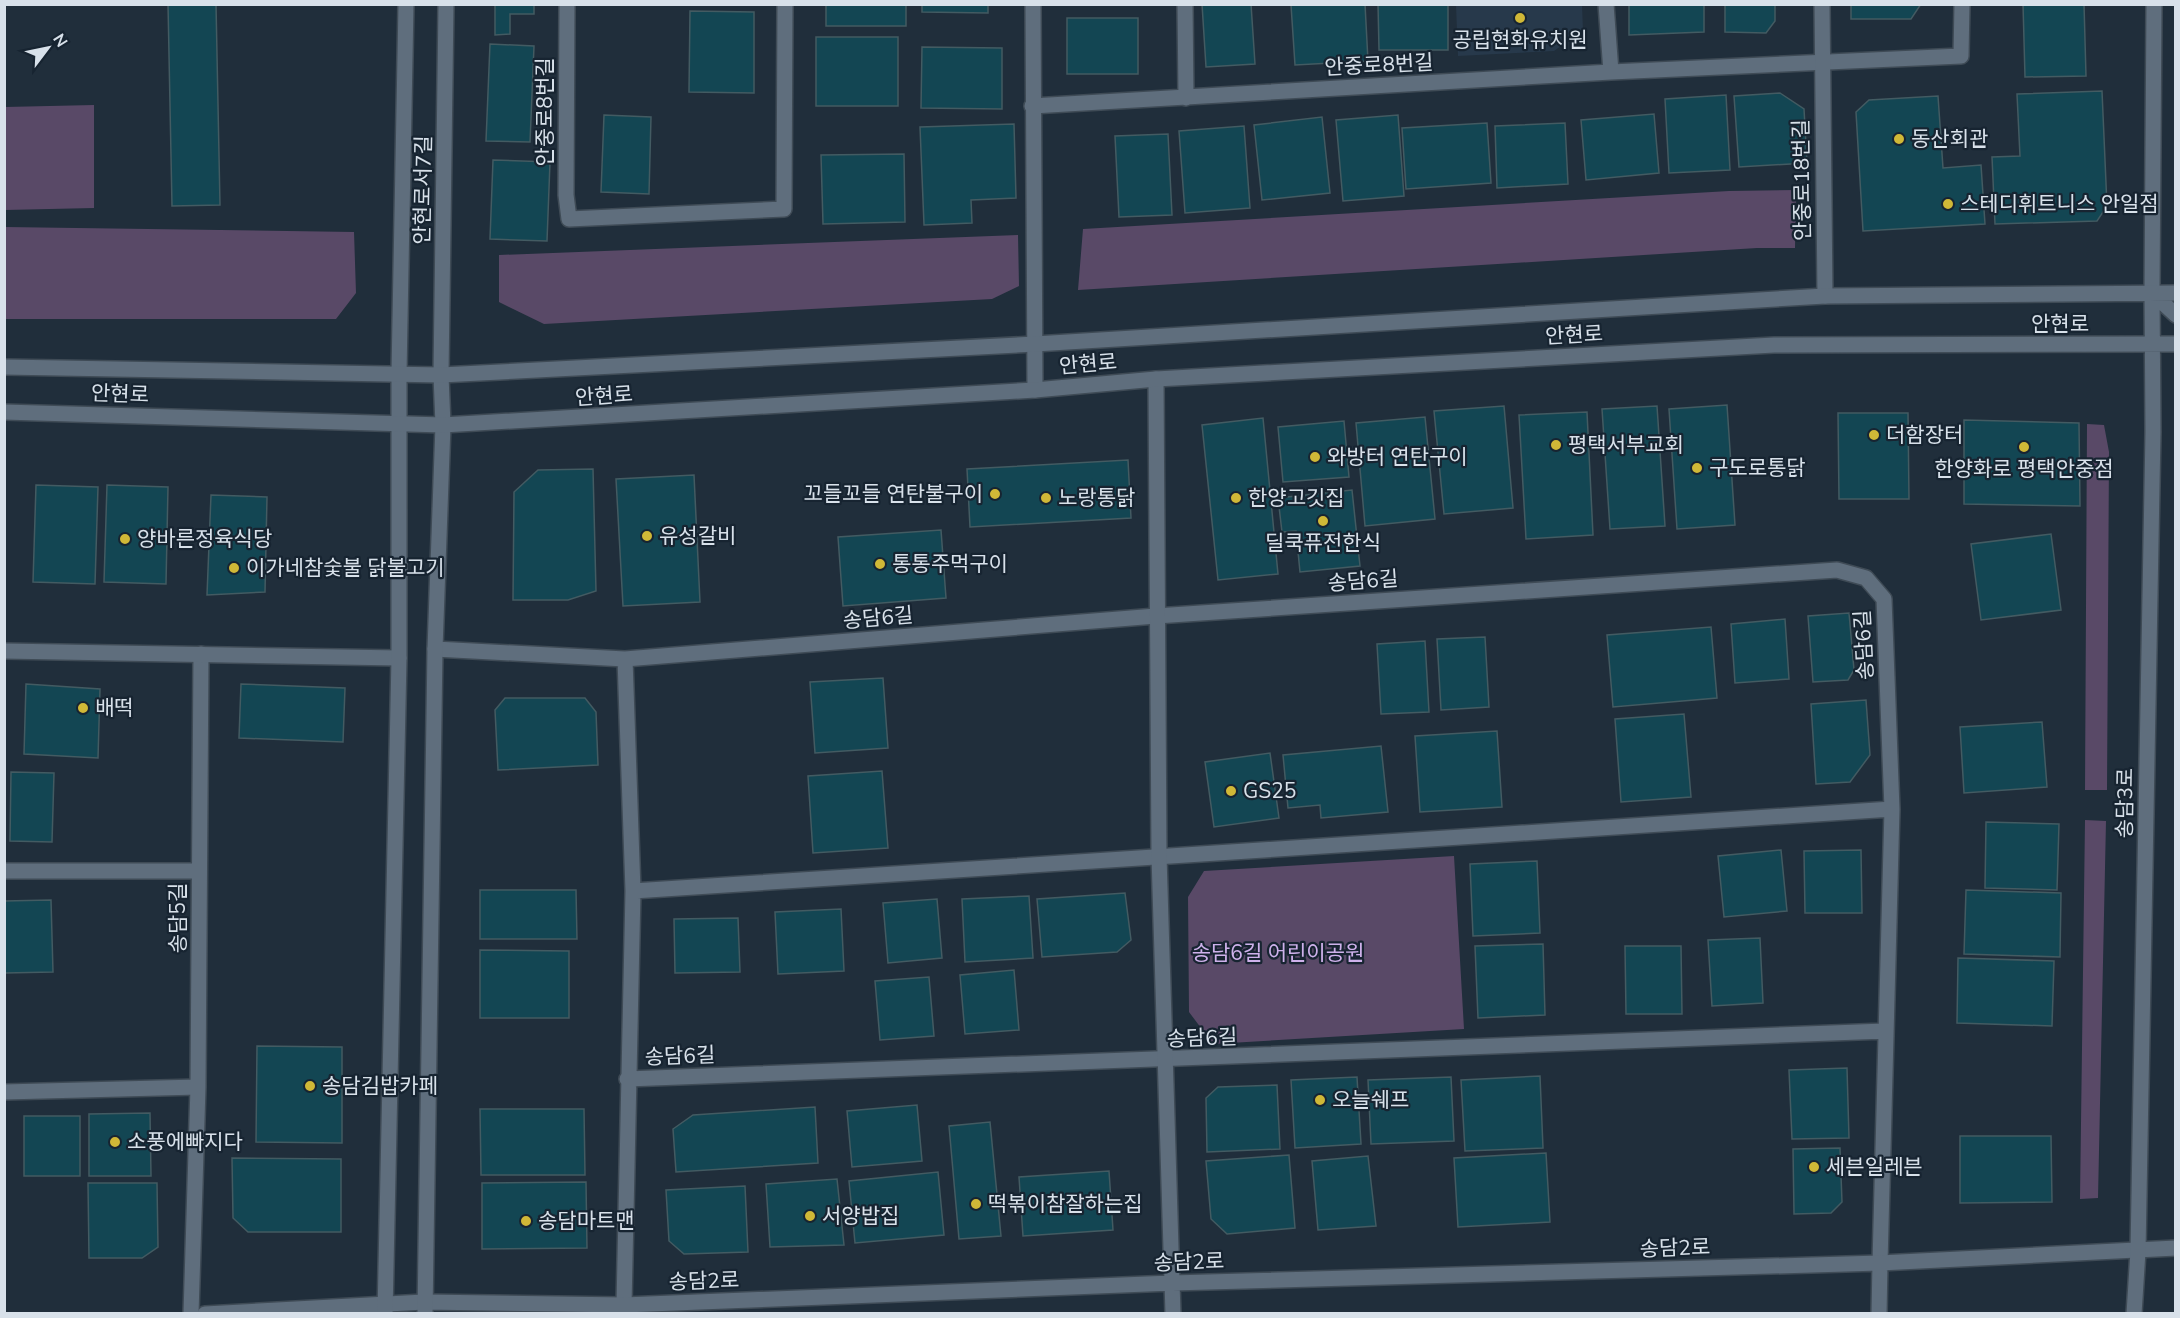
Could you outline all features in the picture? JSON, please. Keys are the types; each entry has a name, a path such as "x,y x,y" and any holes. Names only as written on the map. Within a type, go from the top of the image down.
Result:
{"street":[{"name":"안현로서7길","path":"384,1310 399,658 399,373 406,4"},
{"name":"안현로서7길","path":"424,1308 435,649 443,426 441,375 446,4"},
{"name":"안중로8번길","path":"567,4 566,195 569,219 784,209 785,4"},
{"path":"1033,4 1035,390"},
{"path":"1185,4 1186,98"},
{"path":"1606,4 1611,72"},
{"name":"안중로18번길","path":"1822,4 1825,296"},
{"path":"1821,64 1961,56 1962,4"},
{"name":"송담3로","path":"2134,1314 2138,1251 2152,444 2154,4"},
{"name":"안중로8번길","path":"1032,106 1611,72 1821,64"},
{"path":"2152,292 2175,315"},
{"name":"안현로","path":"4,367 441,375 1035,344 1825,296 2175,292"},
{"name":"안현로","path":"4,412 443,426 1035,390 1156,378 1774,345 2175,344"},
{"path":"1156,378 1159,856 1173,1314"},
{"name":"송담6길","path":"435,649 625,660 1156,616 1837,570 1866,578 1884,599 1892,809 1879,1314"},
{"path":"4,651 399,658"},
{"path":"199,871 201,654"},
{"name":"송담6길","path":"624,1305 627,1079 633,891 625,660"},
{"path":"633,891 1892,809"},
{"name":"송담5길","path":"4,871 199,871 198,1087 191,1314"},
{"name":"송담6길","path":"627,1079 1885,1031"},
{"path":"4,1092 198,1087"},
{"name":"송담2로","path":"205,1314 624,1305 1172,1283 1880,1263 2175,1248"}],"shaded area":[{"name":"공립현화유치원","path":"1456,5 1582,5 1583,31 1554,51 1458,56"}],"green space":[{"path":"94,105 94,208 5,210 5,107"},
{"path":"1796,190 1795,248 1757,248 1078,290 1083,229 1729,191"},
{"path":"5,227 354,232 356,293 336,319 5,319"},
{"path":"1018,235 1019,286 992,299 544,324 499,302 499,255"},
{"path":"2087,424 2104,425 2109,452 2107,790 2085,790"},
{"path":"2085,820 2106,821 2098,1198 2080,1199"},
{"name":"송담6길 어린이공원","path":"1454,856 1464,1029 1213,1044 1189,1012 1188,897 1204,871"}],"building":[{"path":"168,4 216,4 220,205 172,206"},
{"path":"495,4 534,4 534,14 510,14 510,34 495,35"},
{"path":"826,4 906,4 906,26 826,26"},
{"path":"922,4 988,4 988,13 922,12"},
{"path":"1202,4 1251,4 1255,64 1206,67"},
{"path":"1365,4 1368,61 1295,65 1291,5"},
{"path":"1378,4 1448,4 1448,50 1379,50"},
{"path":"1629,4 1704,4 1704,32 1629,35"},
{"path":"1725,4 1775,4 1775,21 1766,33 1725,32"},
{"path":"1851,4 1921,4 1911,19 1851,19"},
{"path":"2023,4 2084,4 2086,76 2025,77"},
{"path":"690,11 754,12 754,93 689,92"},
{"path":"1067,18 1138,18 1138,74 1067,74"},
{"path":"816,37 898,37 898,106 816,106"},
{"path":"490,44 534,46 530,142 486,141"},
{"path":"922,47 1002,48 1002,109 921,108"},
{"path":"2102,91 2107,206 2097,221 1995,224 1992,157 2020,156 2017,94"},
{"path":"1780,93 1804,109 1807,163 1739,167 1734,96"},
{"path":"1726,95 1730,170 1669,173 1665,99"},
{"name":"동산회관","path":"1938,96 1943,168 1981,165 1985,224 1863,231 1856,112 1869,100"},
{"path":"1654,114 1659,173 1586,180 1581,120"},
{"path":"604,115 651,117 649,194 601,192"},
{"path":"1398,115 1404,196 1343,201 1336,120"},
{"path":"1322,117 1330,193 1262,200 1254,125"},
{"path":"1487,123 1491,183 1406,189 1402,128"},
{"path":"1565,123 1568,184 1497,188 1495,126"},
{"path":"1014,124 1016,198 971,200 972,223 924,225 920,127"},
{"path":"1244,126 1250,208 1185,213 1179,131"},
{"path":"1168,134 1172,215 1119,217 1115,136"},
{"path":"904,154 905,222 823,224 821,155"},
{"path":"493,160 550,162 547,241 490,239"},
{"path":"1727,405 1735,525 1677,529 1669,409"},
{"path":"1504,406 1513,508 1444,514 1434,411"},
{"path":"1657,406 1665,526 1610,529 1602,409"},
{"path":"1587,412 1593,535 1526,539 1519,415"},
{"path":"1838,413 1908,413 1909,499 1839,499"},
{"path":"1425,417 1435,519 1365,526 1356,423"},
{"path":"1263,418 1278,574 1218,580 1202,425"},
{"path":"1964,420 2079,423 2080,506 1964,504"},
{"path":"1344,421 1349,477 1283,482 1278,427"},
{"path":"1128,460 1131,518 970,527 967,469"},
{"path":"593,469 596,591 568,600 513,600 514,492 538,470"},
{"path":"694,475 700,602 623,606 616,479"},
{"path":"36,485 98,487 95,584 33,582"},
{"path":"107,485 168,487 166,584 104,582"},
{"path":"1352,490 1360,566 1300,572 1296,531 1282,532 1278,498"},
{"path":"211,495 267,497 265,592 207,595"},
{"path":"941,530 946,598 843,606 838,537"},
{"path":"2051,534 2061,610 1981,620 1971,544"},
{"path":"1849,613 1854,670 1848,680 1813,682 1808,616"},
{"path":"1785,619 1789,679 1735,683 1731,624"},
{"path":"1711,627 1717,698 1613,707 1607,635"},
{"path":"1485,637 1489,707 1441,710 1437,639"},
{"path":"1425,641 1429,712 1381,714 1377,644"},
{"path":"883,678 888,748 815,753 810,682"},
{"path":"26,684 100,689 98,758 24,754"},
{"path":"241,684 345,688 343,742 239,738"},
{"path":"505,698 585,698 596,712 598,765 498,770 495,710"},
{"path":"1866,700 1870,755 1850,782 1816,784 1811,704"},
{"path":"1684,714 1691,797 1621,802 1615,719"},
{"path":"2042,722 2047,787 1964,793 1960,727"},
{"path":"1497,731 1502,807 1420,812 1415,736"},
{"path":"1381,746 1388,812 1321,818 1320,805 1288,808 1283,755"},
{"path":"1270,753 1279,818 1214,827 1205,762"},
{"path":"882,771 888,848 813,853 808,776"},
{"path":"11,772 54,773 52,842 10,841"},
{"path":"1986,822 2059,824 2057,890 1985,888"},
{"path":"1781,850 1787,911 1724,917 1718,856"},
{"path":"1861,850 1862,913 1805,913 1804,851"},
{"path":"1537,861 1540,933 1473,936 1470,864"},
{"path":"480,890 576,890 577,939 480,939"},
{"path":"1966,890 2061,893 2060,957 1964,954"},
{"path":"1125,893 1131,940 1117,952 1042,957 1037,899"},
{"path":"1029,896 1033,958 965,962 962,899"},
{"path":"937,899 942,958 888,963 883,903"},
{"path":"51,900 53,972 5,973 4,901"},
{"path":"841,909 844,971 778,974 775,912"},
{"path":"738,918 740,972 675,973 674,919"},
{"path":"1760,938 1763,1003 1712,1006 1708,940"},
{"path":"1543,944 1545,1015 1478,1018 1475,946"},
{"path":"1625,946 1681,946 1682,1014 1626,1014"},
{"path":"480,950 569,951 569,1018 480,1018"},
{"path":"1958,958 2054,961 2052,1026 1957,1023"},
{"path":"1014,970 1019,1030 965,1034 960,975"},
{"path":"929,977 934,1036 880,1040 875,981"},
{"path":"257,1046 342,1047 342,1143 256,1142"},
{"path":"1847,1068 1849,1138 1792,1139 1789,1070"},
{"path":"1540,1076 1543,1148 1465,1151 1461,1080"},
{"path":"1357,1077 1361,1144 1295,1148 1291,1080"},
{"path":"1451,1077 1454,1141 1371,1144 1368,1080"},
{"path":"1277,1085 1280,1149 1207,1152 1206,1098 1218,1087"},
{"path":"917,1105 922,1161 852,1167 847,1111"},
{"path":"815,1107 818,1163 676,1172 673,1129 693,1115"},
{"path":"480,1109 584,1109 585,1175 481,1175"},
{"path":"150,1113 151,1176 89,1176 89,1114"},
{"path":"24,1116 80,1116 80,1176 24,1176"},
{"path":"990,1122 1001,1236 959,1239 949,1126"},
{"path":"1960,1136 2051,1136 2052,1202 1960,1203"},
{"path":"1840,1148 1842,1202 1831,1213 1794,1214 1793,1149"},
{"path":"1546,1153 1550,1222 1458,1227 1454,1158"},
{"path":"1289,1155 1295,1228 1227,1234 1211,1219 1206,1161"},
{"path":"1368,1156 1376,1226 1318,1230 1312,1161"},
{"path":"232,1158 341,1159 341,1232 248,1232 233,1218"},
{"path":"1109,1171 1113,1230 1023,1236 1019,1177"},
{"path":"938,1172 944,1235 855,1243 849,1181"},
{"path":"837,1179 844,1245 770,1247 766,1184"},
{"path":"586,1182 587,1248 482,1249 482,1183"},
{"path":"88,1183 157,1183 158,1247 142,1258 89,1258"},
{"path":"745,1186 748,1252 684,1254 669,1241 666,1190"}],"place":[{"name":"공립현화유치원","path":"1520,18"},
{"name":"동산회관","path":"1899,139"},
{"name":"스테디휘트니스 안일점","path":"1948,204"},
{"name":"더함장터","path":"1874,435"},
{"name":"평택서부교회","path":"1556,445"},
{"name":"한양화로 평택안중점","path":"2024,447"},
{"name":"와방터 연탄구이","path":"1315,457"},
{"name":"구도로통닭","path":"1697,468"},
{"name":"꼬들꼬들 연탄불구이","path":"995,494"},
{"name":"노랑통닭","path":"1046,498"},
{"name":"한양고깃집","path":"1236,498"},
{"name":"딜쿡퓨전한식","path":"1323,521"},
{"name":"유성갈비","path":"647,536"},
{"name":"양바른정육식당","path":"125,539"},
{"name":"통통주먹구이","path":"880,564"},
{"name":"이가네참숯불 닭불고기","path":"234,568"},
{"name":"배떡","path":"83,708"},
{"name":"GS25","path":"1231,791"},
{"name":"송담김밥카페","path":"310,1086"},
{"name":"오늘쉐프","path":"1320,1100"},
{"name":"소풍에빠지다","path":"115,1142"},
{"name":"세븐일레븐","path":"1814,1167"},
{"name":"떡볶이참잘하는집","path":"976,1204"},
{"name":"서양밥집","path":"810,1216"},
{"name":"송담마트맨","path":"526,1221"}]}
